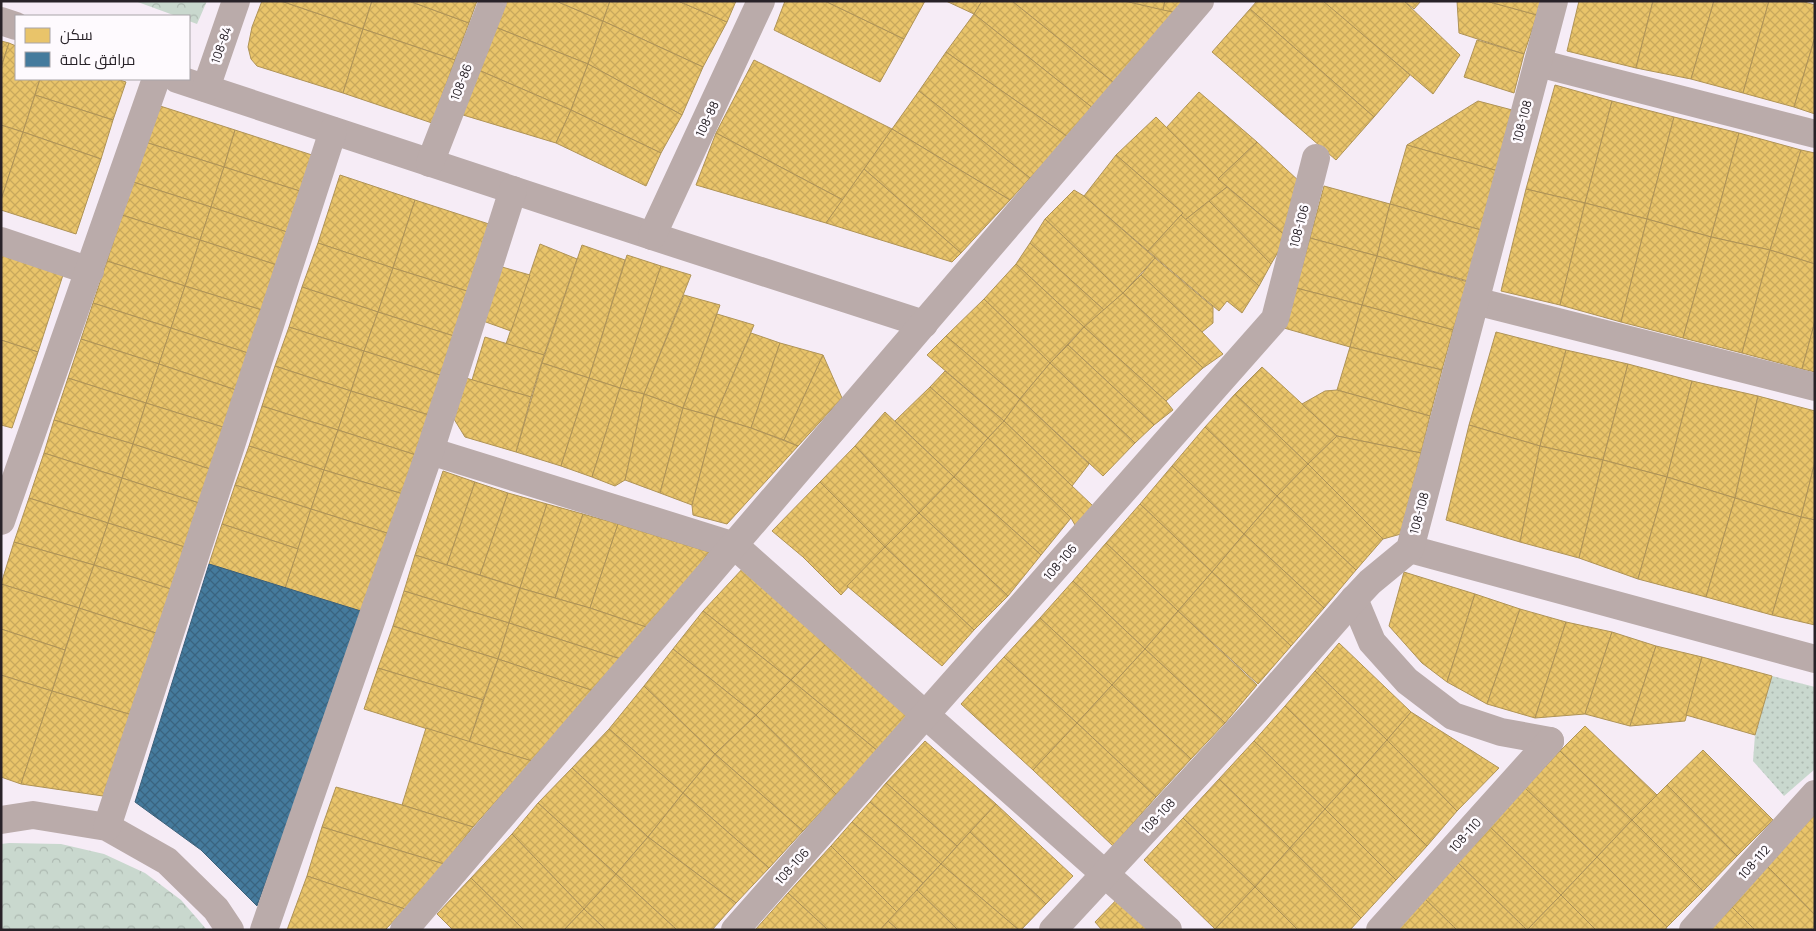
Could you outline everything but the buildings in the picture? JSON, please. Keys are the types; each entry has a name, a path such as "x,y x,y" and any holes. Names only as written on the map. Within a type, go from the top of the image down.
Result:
{"street":[{"name":"108-84","path":"206,88 236,1"},
{"name":"108-86","path":"430,163 493,1"},
{"name":"108-88","path":"652,236 761,1"},
{"path":"404,930 1200,1"},
{"name":"108-108","path":"1053,930 1255,712 1354,599 1370,582 1410,549 1554,1"},
{"path":"1,21 15,26"},
{"path":"1538,63 1815,134"},
{"path":"1,521 12,453 90,271 156,80"},
{"path":"180,80 924,324"},
{"path":"107,827 333,131"},
{"name":"108-106","path":"735,930 1275,318 1316,158"},
{"path":"264,930 430,451 513,190"},
{"path":"1,241 90,271"},
{"path":"1475,301 1815,387"},
{"path":"430,451 734,546 1168,930"},
{"path":"1410,549 1815,659"},
{"name":"108-110","path":"1354,599 1372,642 1407,680 1453,716 1501,732 1550,741 1380,930"},
{"name":"108-112","path":"1693,930 1815,794"},
{"path":"1,820 33,815 107,827 167,861 216,909 230,930"}],"green space":[{"path":"135,1 207,1 197,24 190,21 190,15 173,15"},
{"path":"1772,676 1815,687 1815,769 1784,796 1753,761 1755,735"},
{"path":"1,844 61,844 104,854 145,873 181,900 207,930 1,930"}]}
